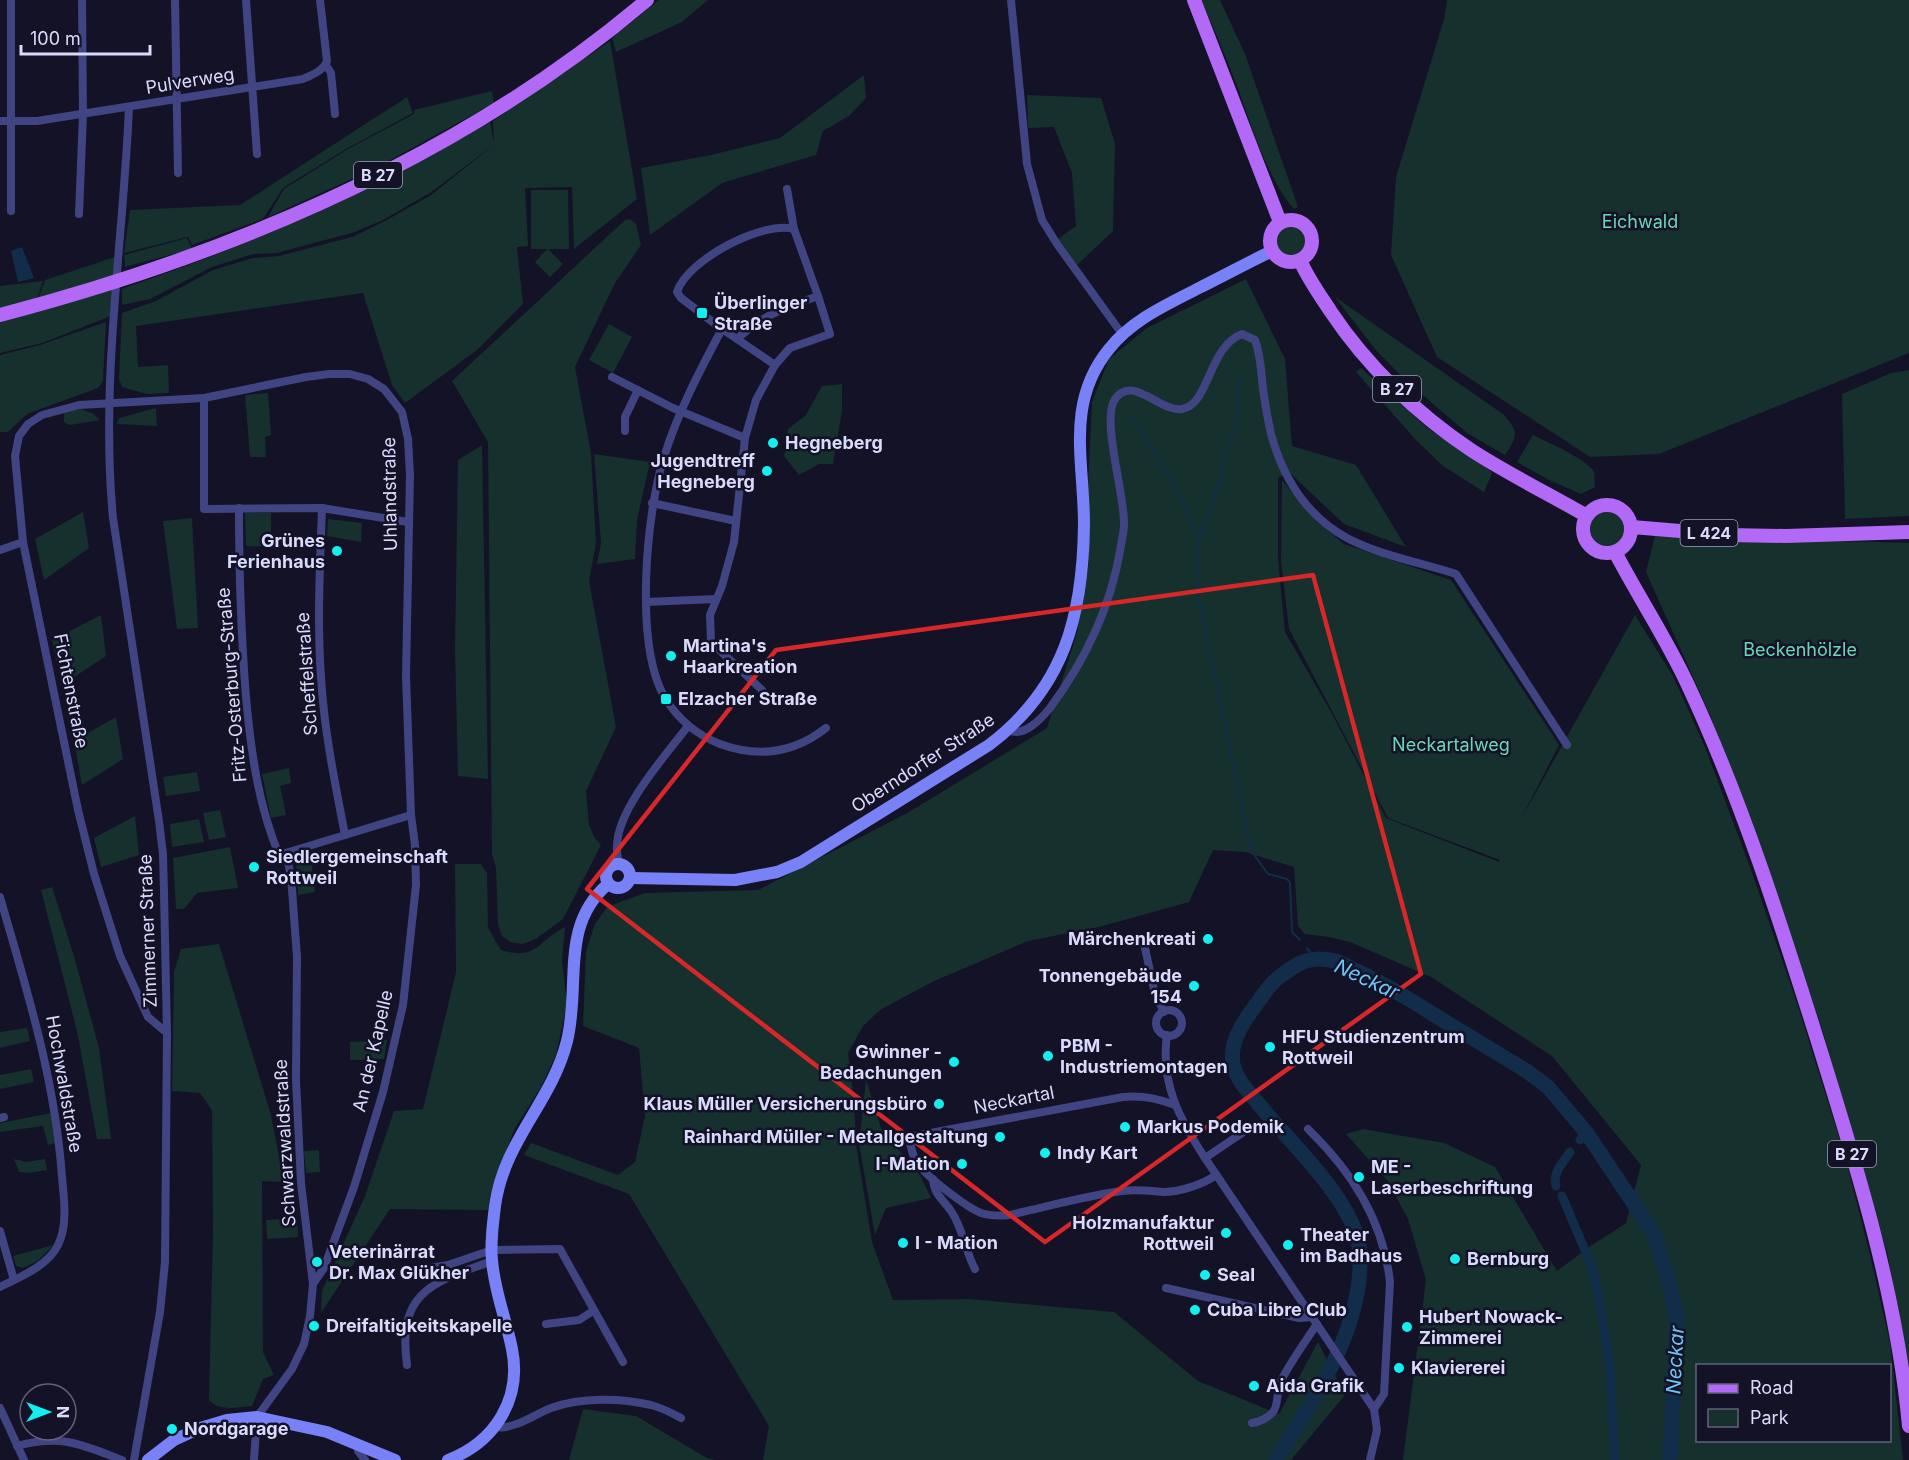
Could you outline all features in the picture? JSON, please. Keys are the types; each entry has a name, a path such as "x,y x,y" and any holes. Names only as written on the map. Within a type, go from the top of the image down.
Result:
{"main road":[{"name":"B 27","path":"0,315 136,275 197,254 294,215 430,148 510,102 563,66 647,0"},
{"path":"1194,0 1280,222"},
{"path":"1293,220 1300,222 1310,231 1312,238 1310,251 1300,260 1284,262 1272,251 1270,235 1280,222 1293,220"},
{"name":"B 27","path":"1300,260 1345,332 1376,369 1416,408 1473,452 1587,516"},
{"path":"1599,506 1614,506 1626,514 1632,528 1628,542 1615,552 1601,552 1588,544 1583,530 1587,516 1599,506"},
{"name":"L 424","path":"1632,528 1728,535 1786,536 1909,532"},
{"name":"B 27","path":"1615,552 1668,646 1703,718 1793,961 1868,1210 1895,1334 1909,1426"}],"street":[{"path":"11,0 11,211"},
{"path":"79,214 82,0"},
{"path":"175,0 178,173"},
{"path":"246,0 257,154"},
{"path":"320,0 326,65 331,73 335,114"},
{"path":"1011,0 1027,164 1042,220 1122,334"},
{"name":"Pulverweg","path":"109,403 117,254 126,174 129,108 303,79 326,65"},
{"path":"0,121 37,121 129,108"},
{"path":"762,690 711,642 710,615 728,568 736,521 745,438 756,400 775,365 790,348 830,334 794,229 787,189"},
{"path":"775,365 722,329 681,298 677,292 680,284 690,272 714,254 740,239 786,226 794,229"},
{"name":"Oberndorfer Straße","path":"608,884 619,889 627,885 631,878 724,881 761,876 785,869 801,862 989,745 1009,730 1032,706 1045,688 1058,665 1073,619 1078,592 1084,525 1080,444 1081,406 1095,368 1122,334 1146,316 1272,251"},
{"path":"737,339 750,326 767,315 818,296"},
{"path":"722,329 681,411 664,457 652,503 647,553 646,602 656,676 666,699 688,726 706,738 739,751 761,752 786,749 811,740 826,728"},
{"path":"1009,730 1020,733 1048,711 1074,671 1108,602 1124,524 1109,425 1115,399 1131,390 1144,394 1170,408 1182,409 1193,404 1200,395 1220,351 1232,338 1242,334 1255,340 1260,353 1263,391 1272,435 1285,476 1294,488 1316,515 1348,538 1382,551 1456,573 1567,745"},
{"name":"Uhlandstraße","path":"109,403 204,398 306,376 350,374 368,379 384,389 402,412 409,449 410,475 406,676 411,814"},
{"path":"612,377 681,411 745,438"},
{"path":"625,431 625,417 638,390"},
{"path":"204,398 204,509 322,508 408,522"},
{"name":"Fichtenstraße","path":"109,403 79,405 50,412 28,424 19,436 15,456 23,542 78,810 94,874 120,956 147,1017 167,1033"},
{"name":"Zimmerner Straße","path":"109,403 113,518 163,854 167,1033 165,1262 160,1312 134,1460"},
{"path":"652,503 736,521"},
{"name":"Fritz-Osterburg-Straße","path":"239,508 240,607 251,751 260,801 282,854"},
{"name":"Scheffelstraße","path":"322,508 319,592 321,679 329,753 345,835"},
{"path":"0,550 23,542"},
{"path":"646,602 716,599"},
{"path":"619,864 617,845 619,832 634,798 688,726"},
{"path":"282,854 411,814"},
{"name":"An der Kapelle","path":"313,1284 324,1268 354,1187 382,1092 403,1005 416,885 415,845 411,814"},
{"name":"Schwarzwaldstraße","path":"257,1417 292,1369 303,1344 310,1316 313,1284 301,1183 296,1080 297,957 291,876 282,854"},
{"path":"619,864 629,870 631,878"},
{"path":"448,1460 461,1455 481,1442 495,1427 506,1406 514,1370 512,1350 492,1256 495,1203 508,1156 548,1088 567,1042 573,1002 575,945 585,911 592,899 608,884 606,876 608,869 619,864"},
{"name":"Hochwaldstraße","path":"0,897 29,993 53,1100 60,1146 64,1208 63,1230 58,1246 42,1264 0,1287"},
{"path":"0,935 10,932"},
{"path":"1145,948 1155,994 1164,1012"},
{"path":"1164,1012 1176,1012 1182,1022 1178,1032 1167,1035 1160,1032 1157,1025 1158,1017 1164,1012"},
{"path":"1167,1035 1166,1068 1168,1088 1174,1105 1216,1175 1374,1409 1377,1421 1376,1440 1370,1460"},
{"name":"Neckartal","path":"1174,1105 1139,1095 1123,1096 909,1137 911,1151 918,1164 933,1179 972,1209 982,1214 995,1216 1009,1215 1123,1190 1176,1190 1206,1182 1216,1175"},
{"path":"1205,1158 1254,1125"},
{"path":"1308,1129 1366,1203 1379,1230 1388,1264 1390,1282 1384,1394 1374,1409"},
{"name":"Neckartal","path":"933,1179 936,1194 954,1216 975,1269"},
{"path":"0,1231 14,1280"},
{"path":"430,1268 492,1256 560,1249 623,1362"},
{"path":"407,1365 404,1348 406,1328 410,1310 419,1296 429,1287 492,1256"},
{"path":"1166,1288 1317,1324"},
{"path":"546,1324 579,1320 593,1311"},
{"path":"1252,1423 1258,1422 1274,1411 1276,1392 1282,1379 1317,1324"},
{"path":"495,1427 504,1429 553,1408 584,1400 631,1402 654,1406 681,1418"},
{"path":"0,1408 24,1460"},
{"path":"254,1460 257,1417"},
{"path":"148,1460 174,1440 200,1428 227,1420 257,1417 309,1427 395,1460"},
{"path":"17,1446 39,1440 71,1442 122,1460"},
{"path":"358,1444 358,1451 365,1460"}],"highlighted area":[{"path":"1313,575 1421,974 1045,1242 587,889 776,650"}],"green space":[{"path":"659,0 708,0 682,22 616,52 612,38"},
{"path":"1201,0 1220,0 1245,54 1298,207 1294,209 1276,183 1262,153"},
{"name":"Eichwald","path":"1447,0 1909,0 1909,353 1659,454 1590,457 1437,357 1391,255 1396,177 1444,19"},
{"path":"610,41 637,199 574,249 572,187 525,188 528,246 517,247 523,304 477,350 405,403 392,385 363,293 136,326 138,367 168,365 169,393 147,394 122,387 119,379 122,313 156,301 213,270 253,258 279,256 352,237 431,195 495,144 430,193 383,220 355,232 277,253 253,254 212,267 150,299 122,305 122,289 290,225 348,198 490,122 494,143 493,121"},
{"path":"864,75 866,98 849,116 823,131 816,155 722,183 650,235 641,168 711,155 780,138"},
{"path":"492,91 494,103 374,169 268,217 284,189 348,149 414,114 414,110"},
{"path":"1027,95 1101,98 1115,144 1113,231 1077,265 1058,239 1076,226 1072,173 1054,127 1028,128"},
{"path":"407,97 413,113 346,149 283,188 263,219 192,245 188,237 124,253 130,210 240,205"},
{"path":"531,190 568,190 569,249 548,249 563,264 550,277 535,262 547,249 531,249"},
{"path":"630,219 636,224 641,245 615,283 575,367 591,453 596,543 589,581 616,727 586,791 589,825 601,845 563,919 536,939 522,944 510,942 502,936 498,924 496,868 492,854 488,442 452,381 625,220"},
{"path":"1290,225 1302,230 1307,242 1302,254 1290,259 1278,254 1273,242 1278,230"},
{"path":"187,238 192,249 125,267 124,255"},
{"path":"115,257 113,280 37,302 45,280"},
{"name":"Neckartalweg","path":"1246,279 1285,359 1292,446 1356,465 1406,547 1344,524 1291,474 1278,477 1278,558 1285,632 1331,712 1386,818 1499,862 1500,860 1388,818 1289,629 1281,561 1282,480 1316,521 1344,544 1451,580 1559,745 1521,819 1635,615 1673,676 1705,747 1795,997 1845,1156 1871,1259 1890,1343 1903,1460 1403,1460 1426,1280 1408,1219 1387,1180 1346,1134 1363,1129 1444,1143 1495,1167 1557,1271 1626,1223 1641,1165 1552,1056 1431,977 1350,942 1305,934 1298,926 1294,867 1245,852 1213,850 1189,902 1099,927 1028,941 932,982 880,1010 863,1026 848,1053 856,1144 872,1242 893,1300 969,1299 1114,1312 1198,1381 1279,1414 1318,1342 1345,1395 1291,1460 763,1460 769,1426 629,1194 524,1155 531,1143 618,1175 635,1162 645,1116 639,1048 583,1026 586,951 595,924 607,907 645,893 758,890 909,812 1047,728 1077,633 1089,562 1088,487 1092,402 1109,359 1147,328"},
{"path":"43,281 36,302 0,311 0,286"},
{"path":"113,285 111,316 42,343 0,353 0,316"},
{"path":"1335,297 1503,414 1512,425 1515,434 1505,455 1467,433 1404,379 1375,349"},
{"path":"106,322 103,381 98,388 27,414 8,432 0,432 0,355 40,345"},
{"path":"609,324 632,337 613,373 589,360"},
{"path":"1361,368 1426,427 1484,465 1492,473 1484,492 1443,466 1416,440 1356,372"},
{"path":"1909,370 1909,516 1845,519 1842,394 1891,373"},
{"path":"842,384 842,411 833,464 819,464 799,475 784,456 788,429 806,415 822,386"},
{"path":"268,393 271,435 265,437 266,457 250,457 245,395"},
{"path":"156,408 157,426 117,424 119,418"},
{"path":"81,409 92,413 100,420 70,425 64,422 66,410"},
{"path":"1533,435 1583,461 1594,471 1595,487 1581,494 1517,462"},
{"path":"482,445 488,779 458,776 455,650 458,460"},
{"path":"594,454 650,462 637,520 635,559 597,564 601,543"},
{"path":"83,512 89,548 44,580 35,539"},
{"path":"1607,512 1619,517 1624,529 1619,541 1607,546 1595,541 1590,529 1595,517"},
{"path":"245,513 271,513 271,547 246,546"},
{"path":"192,518 198,628 177,629 163,521"},
{"path":"328,519 362,523 361,542 327,536"},
{"name":"Beckenhölzle","path":"1655,536 1909,543 1909,1366 1888,1256 1823,1032 1780,904 1710,715 1646,572"},
{"path":"101,615 106,656 62,685 52,640"},
{"path":"116,717 123,759 82,785 74,741"},
{"path":"289,768 291,783 280,786 286,815 271,818 262,774"},
{"path":"197,772 200,791 166,796 163,777"},
{"path":"220,810 226,837 209,840 203,813"},
{"path":"135,816 139,855 101,867 94,838"},
{"path":"199,819 204,842 172,847 170,824"},
{"path":"230,847 238,888 197,893 184,909 176,909 173,858"},
{"path":"310,852 315,892 298,895 297,856"},
{"path":"455,864 481,864 487,873 488,928 501,950 513,953 529,952 565,927 562,960 567,1004 556,1055 541,1087 514,1130 490,1195 488,1210 390,1209 321,1313 322,1291 365,1196 394,1111 423,1109 456,972"},
{"path":"52,887 99,1048 111,1139 97,1139 77,1031 41,890"},
{"path":"219,944 271,1115 284,1182 262,1181 263,1352 274,1375 263,1379 252,1406 229,1408 213,1404 209,1400 213,1231 212,1110 200,1093 172,1091 174,972 181,949"},
{"path":"27,1028 30,1041 0,1048 0,1032"},
{"path":"387,1040 384,1059 350,1060 350,1042"},
{"path":"31,1069 34,1082 0,1089 0,1075"},
{"path":"866,1079 881,1128 921,1177 931,1198 886,1208 875,1235 859,1144"},
{"path":"52,1113 55,1143 48,1145 43,1126 0,1132 0,1123"},
{"path":"319,1150 320,1172 306,1173 304,1151"},
{"path":"14,1159 26,1162 45,1159 47,1170 19,1172"},
{"path":"297,1218 298,1237 267,1239 266,1220"},
{"path":"53,1245 32,1264 22,1268 16,1266 13,1256"},
{"path":"583,1409 636,1416 707,1458 715,1460 569,1460"}],"water":[{"path":"22,247 34,278 18,282 11,251"}],"waterway":[{"path":"1239,376 1236,426 1224,456 1219,482 1199,542 1197,569 1199,600 1251,851 1268,874 1287,879 1290,883 1292,932 1300,940"},
{"path":"1131,417 1177,492 1199,541"},
{"path":"1307,948 1316,960"},
{"name":"Neckar","path":"1276,1460 1320,1387 1345,1336 1359,1282 1360,1254 1356,1234 1335,1194 1243,1084 1237,1075 1232,1056 1235,1041 1242,1026 1271,984 1298,964 1318,959 1339,962 1382,984 1528,1072 1548,1087 1586,1132 1654,1234 1667,1275 1677,1318 1670,1460"},
{"name":"Neckar","path":"1580,1140 1586,1132"},
{"path":"1556,1186 1557,1172 1570,1152"},
{"path":"1562,1196 1593,1269 1610,1368 1615,1460"}],"place":[{"name":"Überlinger Straße","path":"702,313"},
{"name":"Hegneberg","path":"773,443"},
{"name":"Jugendtreff Hegneberg","path":"767,471"},
{"name":"Grünes Ferienhaus","path":"337,551"},
{"name":"Martina's Haarkreation","path":"671,656"},
{"name":"Elzacher Straße","path":"666,699"},
{"name":"Siedlergemeinschaft Rottweil","path":"254,867"},
{"name":"Märchenkreati","path":"1208,939"},
{"name":"Tonnengebäude 154","path":"1194,986"},
{"name":"HFU Studienzentrum Rottweil","path":"1270,1047"},
{"name":"PBM - Industriemontagen","path":"1048,1056"},
{"name":"Gwinner - Bedachungen","path":"954,1062"},
{"name":"Klaus Müller Versicherungsbüro","path":"939,1104"},
{"name":"Markus Podemik","path":"1125,1127"},
{"name":"Rainhard Müller - Metallgestaltung","path":"1000,1137"},
{"name":"Indy Kart","path":"1045,1153"},
{"name":"I-Mation","path":"962,1164"},
{"name":"ME - Laserbeschriftung","path":"1359,1177"},
{"name":"Holzmanufaktur Rottweil","path":"1226,1233"},
{"name":"I - Mation","path":"903,1243"},
{"name":"Theater im Badhaus","path":"1288,1245"},
{"name":"Bernburg","path":"1455,1259"},
{"name":"Veterinärrat Dr. Max Glükher","path":"317,1262"},
{"name":"Seal","path":"1205,1275"},
{"name":"Cuba Libre Club","path":"1195,1310"},
{"name":"Dreifaltigkeitskapelle","path":"314,1326"},
{"name":"Hubert Nowack- Zimmerei","path":"1407,1327"},
{"name":"Klaviererei","path":"1399,1368"},
{"name":"Aida Grafik","path":"1254,1386"},
{"name":"Nordgarage","path":"172,1429"}]}
